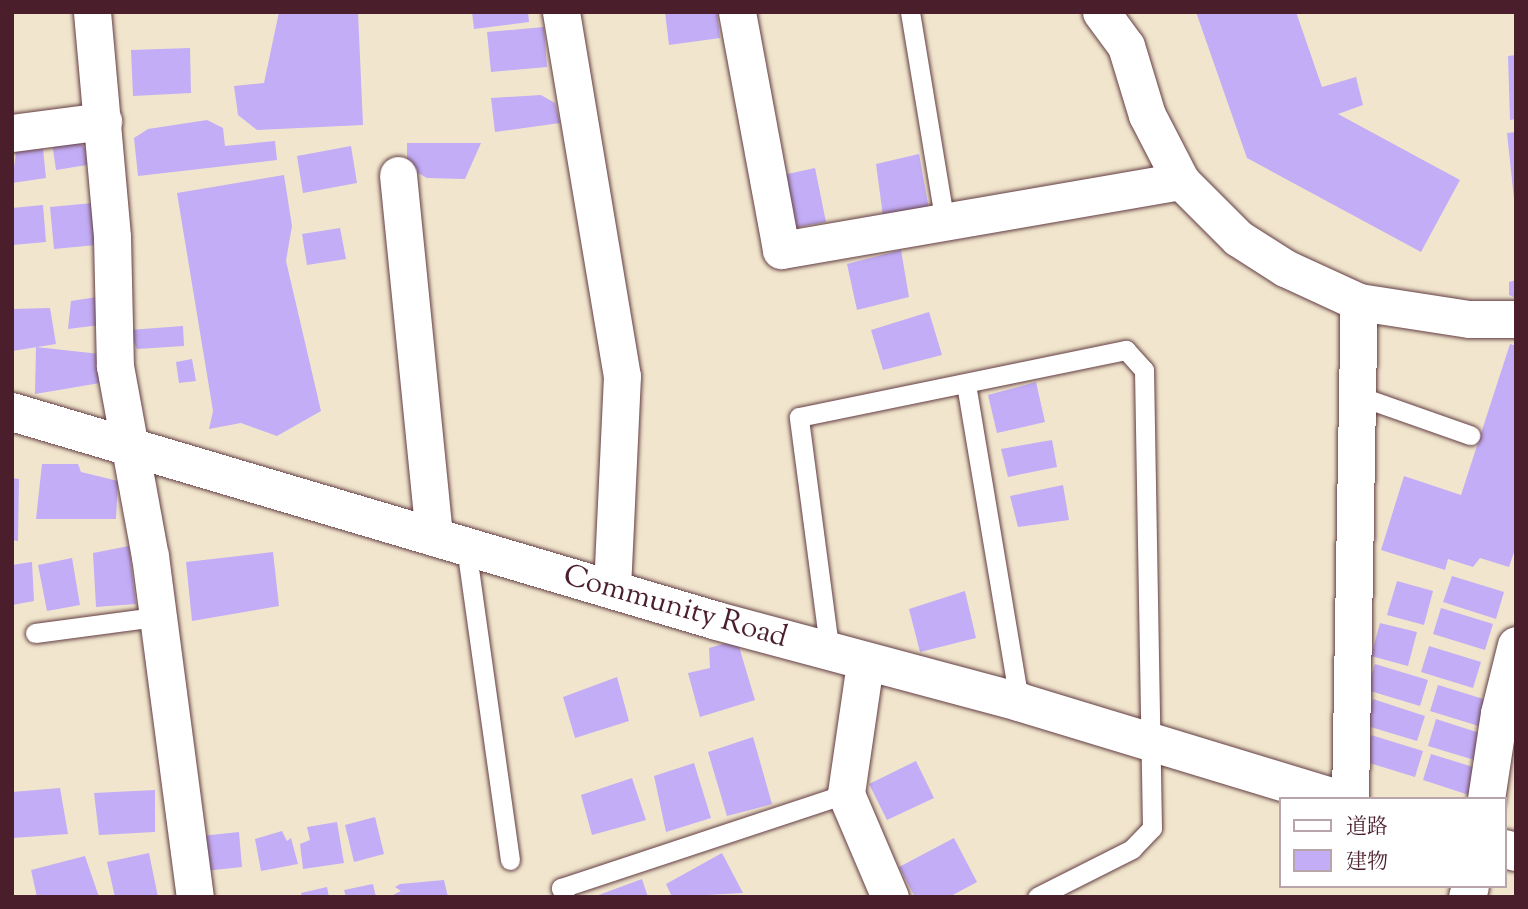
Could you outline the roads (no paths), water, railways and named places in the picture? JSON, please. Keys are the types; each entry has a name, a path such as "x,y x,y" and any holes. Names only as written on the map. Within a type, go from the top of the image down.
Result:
{"street":[{"path":"92,12 103,121 115,366 150,556 155,617 195,897"},
{"path":"561,12 622,376 612,590"},
{"path":"737,12 781,250 945,224 1181,181"},
{"path":"1101,12 1126,46 1147,115 1181,181 1238,239 1285,268 1359,302 1469,319 1516,319"},
{"path":"12,133 103,121"},
{"path":"398,176 450,542"},
{"path":"1350,797 1359,302"},
{"name":"Community Road","path":"12,412 848,659 1019,702 1152,745 1331,797"},
{"path":"1486,797 1499,713 1516,645"},
{"path":"848,659 846,794 890,897"}],"lane":[{"path":"910,12 945,224"},
{"path":"848,659 799,417 1126,351 1144,370 1152,828 1132,849 1037,897"},
{"path":"966,384 1019,702"},
{"path":"1359,396 1470,435"},
{"path":"450,542 510,860"},
{"path":"35,633 155,617"},
{"path":"565,897 561,888 846,794"}]}
